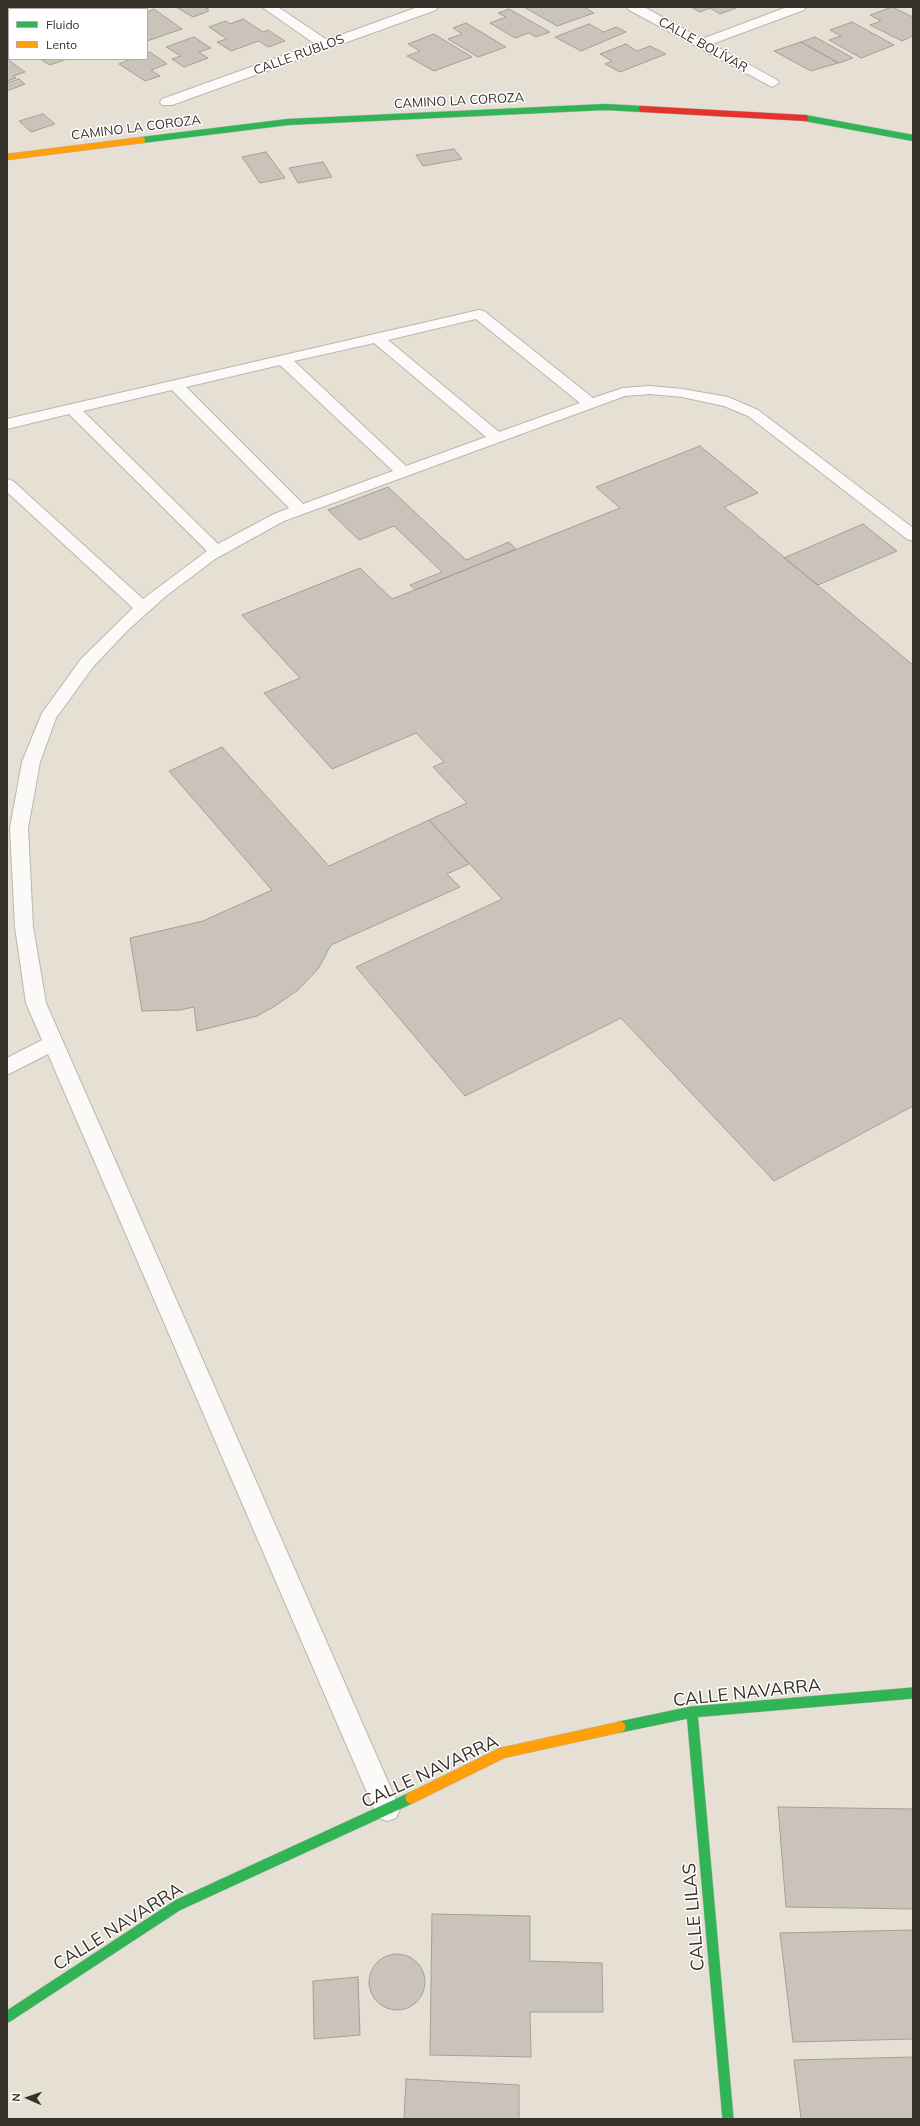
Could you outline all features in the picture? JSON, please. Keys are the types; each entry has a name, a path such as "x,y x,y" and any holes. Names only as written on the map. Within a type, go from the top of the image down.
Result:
{"street":[{"path":"269,7 326,45"},
{"name":"CALLE RUBLOS","path":"167,102 431,7"},
{"name":"CALLE BOLÍVAR","path":"634,7 772,83"},
{"path":"701,44 799,7"},
{"name":"CAMINO LA COROZA","path":"7,157 288,122 606,107 814,118 913,138"},
{"name":"CALLE NAVARRA","path":"7,2017 178,1905 387,1809 502,1753 692,1712 913,1693"},
{"name":"CALLE LILAS","path":"692,1712 728,2119"}],"lane":[{"path":"7,424 480,314 590,403"},
{"path":"377,338 497,438"},
{"path":"284,360 403,472"},
{"path":"176,385 300,510"},
{"path":"387,1809 36,1003 24,927 15,891 20,828 31,762 48,717 87,663 121,627 160,592 216,552 278,518 622,392 650,390 690,394 728,402 747,410 753,413 913,536"},
{"path":"73,409 216,552"},
{"path":"7,484 142,608"},
{"path":"7,1067 53,1043"}],"building":[{"path":"176,7 211,7 206,9 209,11 193,17"},
{"path":"524,7 584,7 594,13 557,26"},
{"path":"691,7 736,8 720,14 710,8 700,12"},
{"path":"892,7 913,17 913,36 902,41 870,25 881,21 870,15"},
{"path":"154,9 182,29 148,41 148,12"},
{"path":"509,9 550,32 536,37 529,33 515,38 490,23 506,17 498,13"},
{"path":"243,19 263,32 268,30 285,41 268,47 259,41 231,51 217,42 227,39 209,27 226,21 230,24"},
{"path":"852,22 894,45 861,58 829,40 841,36 830,30"},
{"path":"466,23 506,47 478,57 448,39 462,34 453,28"},
{"path":"589,24 604,32 616,27 626,32 581,51 555,37"},
{"path":"434,34 472,57 434,71 407,56 420,51 408,44"},
{"path":"194,37 211,48 199,52 208,58 184,67 172,59 181,56 166,47"},
{"path":"815,37 853,58 839,63 801,42"},
{"path":"801,42 838,63 811,71 774,51"},
{"path":"626,44 637,51 650,46 666,54 620,72 605,64 612,61 600,54"},
{"path":"150,52 167,64 151,70 160,76 145,81 119,64 129,60 148,60 148,53"},
{"path":"7,59 25,72 13,76 16,78 7,81"},
{"path":"42,60 64,60 50,65"},
{"path":"19,79 25,84 7,91 7,83"},
{"path":"43,114 55,124 31,132 19,121"},
{"path":"454,149 462,159 423,166 416,155"},
{"path":"266,152 285,178 260,183 242,157"},
{"path":"323,162 332,177 298,183 289,168"},
{"path":"700,446 758,493 724,507 913,665 913,1106 774,1181 621,1018 465,1096 356,967 502,899 429,820 467,803 433,767 444,762 416,733 332,769 264,693 300,678 242,615 360,568 392,599 620,508 596,487"},
{"path":"388,487 466,560 509,542 516,549 415,590 410,585 442,572 394,526 359,540 328,510"},
{"path":"863,524 897,551 818,585 784,558"},
{"path":"222,747 329,866 429,820 469,864 447,874 460,887 331,945 318,969 298,990 275,1006 257,1016 197,1031 194,1007 180,1010 142,1011 130,938 203,921 272,890 169,771"},
{"path":"778,1807 913,1809 913,1909 786,1907"},
{"path":"432,1914 530,1916 530,1961 602,1963 603,2012 530,2012 531,2057 430,2055"},
{"path":"913,1930 913,2039 793,2042 780,1933"},
{"path":"397,1954 408,1956 417,1962 423,1971 425,1982 423,1993 417,2002 408,2008 397,2010 386,2008 377,2002 371,1993 369,1982 371,1971 377,1962 386,1956"},
{"path":"358,1977 360,2035 314,2039 313,1981"},
{"path":"913,2057 913,2119 801,2119 794,2060"},
{"path":"406,2079 519,2085 519,2119 404,2119"}],"traffic: fast":[{"path":"142,140 288,122 605,107 642,109"},
{"path":"805,118 913,138"},
{"path":"620,1727 692,1712 913,1693"},
{"path":"692,1712 728,2119"},
{"path":"7,2017 178,1905 351,1827 411,1798"}],"traffic: slow":[{"path":"7,157 142,140"},
{"path":"411,1798 502,1753 620,1727"}],"traffic: jam":[{"path":"642,109 805,118"}]}
